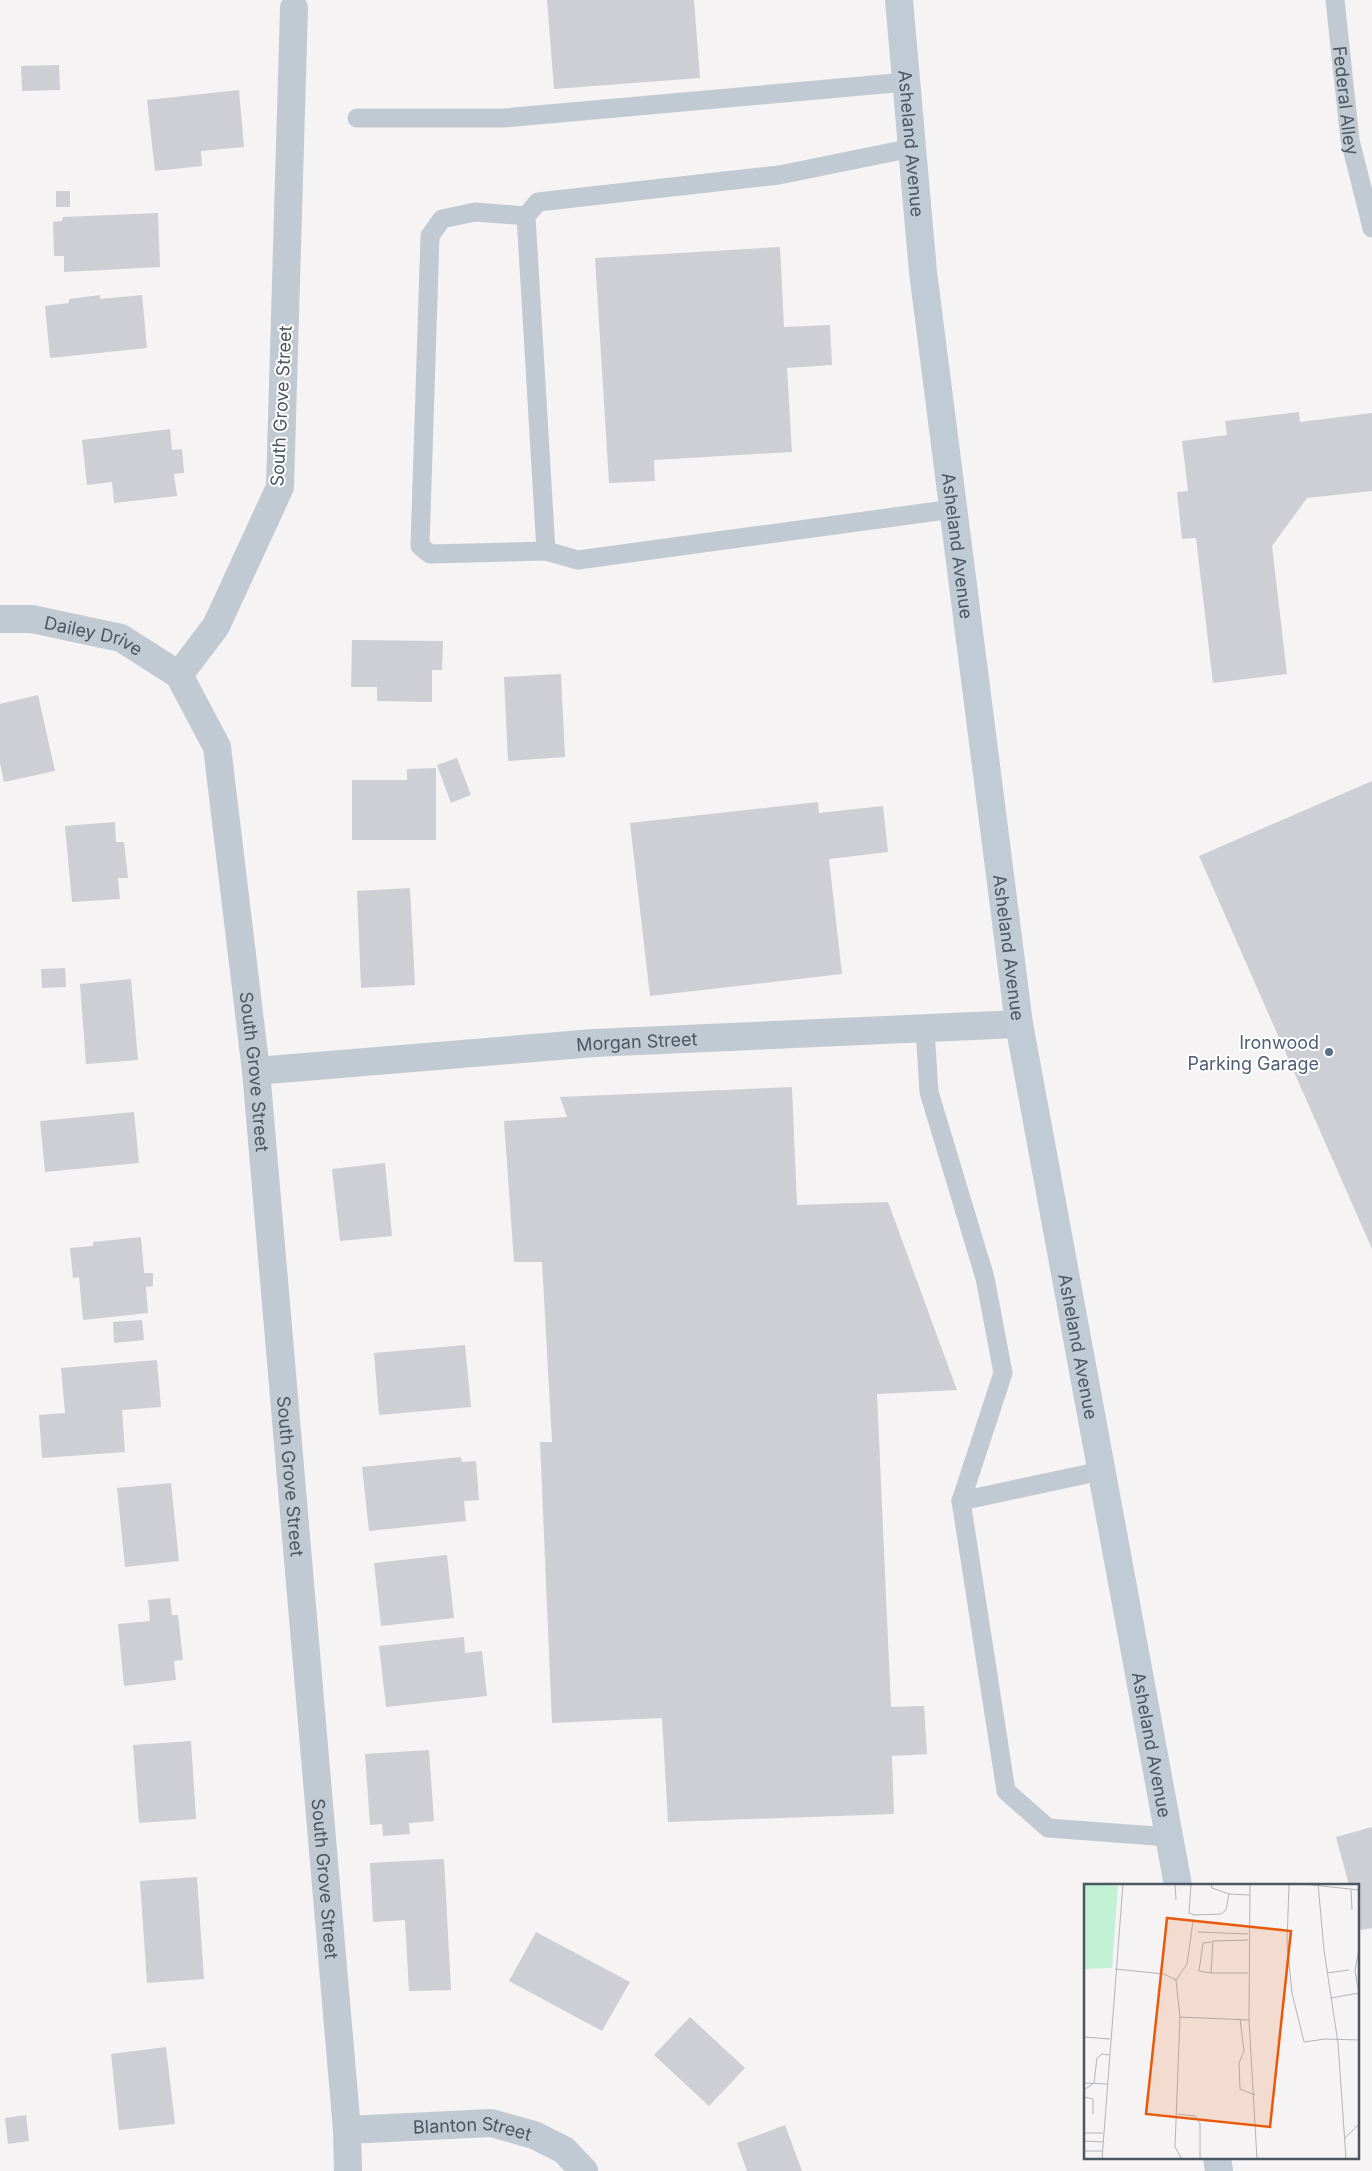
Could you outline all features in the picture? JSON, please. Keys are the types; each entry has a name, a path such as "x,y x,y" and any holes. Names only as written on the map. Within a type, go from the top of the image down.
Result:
{"main road":[{"name":"Asheland Avenue","path":"900,0 923,272 1018,1024 1178,1884"},
{"path":"1217,2158 1219,2171"}],"street":[{"name":"South Grove Street","path":"294,8 280,487 216,626 178,675 218,747 256,1071 347,2130 348,2171"},
{"name":"Dailey Drive","path":"0,619 32,619 121,638 178,675"},
{"name":"Morgan Street","path":"256,1071 594,1043 1018,1024"},
{"name":"Blanton Street","path":"347,2130 490,2123 534,2135 564,2150 584,2171"}],"lane":[{"name":"Federal Alley","path":"1335,0 1350,140 1372,228"},
{"path":"356,118 504,118 906,82"},
{"path":"546,551 526,216 538,202 779,175 912,148"},
{"path":"526,216 475,212 442,219 430,236 420,546 430,554 546,551 578,560 953,509"},
{"path":"925,1029 929,1092 984,1278 1003,1373 961,1502 1006,1791 1048,1828 1169,1837"},
{"path":"961,1502 1101,1471"}],"building":[{"path":"547,0 694,0 700,78 554,89"},
{"path":"59,65 60,90 22,91 21,66"},
{"path":"239,90 244,147 201,151 202,166 155,171 147,100"},
{"path":"56,191 70,191 70,207 56,207"},
{"path":"158,213 160,267 64,272 64,256 54,256 53,222 62,221 63,217"},
{"path":"780,247 784,327 830,325 832,365 787,368 792,452 654,460 655,481 609,483 595,258"},
{"path":"100,295 100,299 142,295 147,348 50,358 45,306 69,303 69,299"},
{"path":"1299,412 1300,422 1372,413 1372,491 1307,498 1272,546 1287,674 1213,683 1196,538 1182,539 1177,492 1188,491 1182,441 1227,435 1225,421"},
{"path":"170,429 172,450 182,449 184,473 174,474 177,496 114,503 112,482 87,485 82,440"},
{"path":"352,640 443,641 442,670 432,670 432,702 377,701 377,687 351,687"},
{"path":"561,674 565,757 508,761 504,677"},
{"path":"38,695 55,771 4,782 0,763 0,704"},
{"path":"457,758 471,795 451,803 437,765"},
{"path":"436,768 436,840 352,840 352,780 407,780 407,769"},
{"name":"Ironwood Parking Garage","path":"1372,781 1372,1249 1199,856"},
{"path":"818,802 819,813 883,806 888,852 829,859 842,974 650,996 630,823"},
{"path":"115,822 116,842 124,842 128,878 118,878 120,899 72,902 65,826"},
{"path":"410,888 415,985 361,988 357,891"},
{"path":"65,968 66,987 42,988 41,969"},
{"path":"131,979 138,1060 86,1064 80,984"},
{"path":"792,1087 797,1205 888,1202 957,1390 877,1394 891,1707 924,1706 927,1754 892,1756 894,1814 668,1822 662,1718 552,1723 540,1442 552,1442 542,1262 514,1262 504,1121 567,1117 560,1097"},
{"path":"134,1112 139,1163 45,1172 40,1121"},
{"path":"385,1163 392,1236 340,1241 332,1169"},
{"path":"141,1237 144,1273 153,1273 153,1286 146,1287 148,1313 83,1320 79,1277 73,1278 70,1248 93,1246 93,1242"},
{"path":"142,1320 144,1340 114,1343 113,1322"},
{"path":"465,1345 471,1407 379,1415 374,1353"},
{"path":"157,1360 161,1407 122,1410 125,1452 42,1458 39,1415 65,1413 61,1368"},
{"path":"461,1457 462,1462 476,1461 479,1500 464,1501 466,1521 369,1531 362,1467"},
{"path":"171,1483 179,1561 125,1567 117,1488"},
{"path":"447,1555 454,1618 381,1626 374,1563"},
{"path":"170,1598 172,1615 178,1615 183,1660 174,1661 176,1680 124,1686 118,1624 150,1621 148,1600"},
{"path":"464,1637 465,1653 482,1651 487,1696 386,1707 379,1646"},
{"path":"191,1741 196,1819 139,1823 133,1745"},
{"path":"429,1750 434,1821 409,1823 410,1834 383,1836 382,1824 370,1825 365,1754"},
{"path":"1372,1827 1372,1928 1361,1930 1360,1884 1349,1884 1336,1837"},
{"path":"444,1859 451,1990 409,1991 405,1920 373,1922 370,1863"},
{"path":"197,1877 204,1979 147,1983 140,1881"},
{"path":"536,1932 630,1982 602,2031 509,1981"},
{"path":"690,2017 745,2068 709,2106 654,2055"},
{"path":"166,2047 175,2124 119,2130 111,2054"},
{"path":"26,2115 29,2141 8,2144 5,2118"},
{"path":"785,2125 802,2171 747,2171 737,2143"}],"place":[{"name":"Ironwood Parking Garage","path":"1329,1052"}]}
